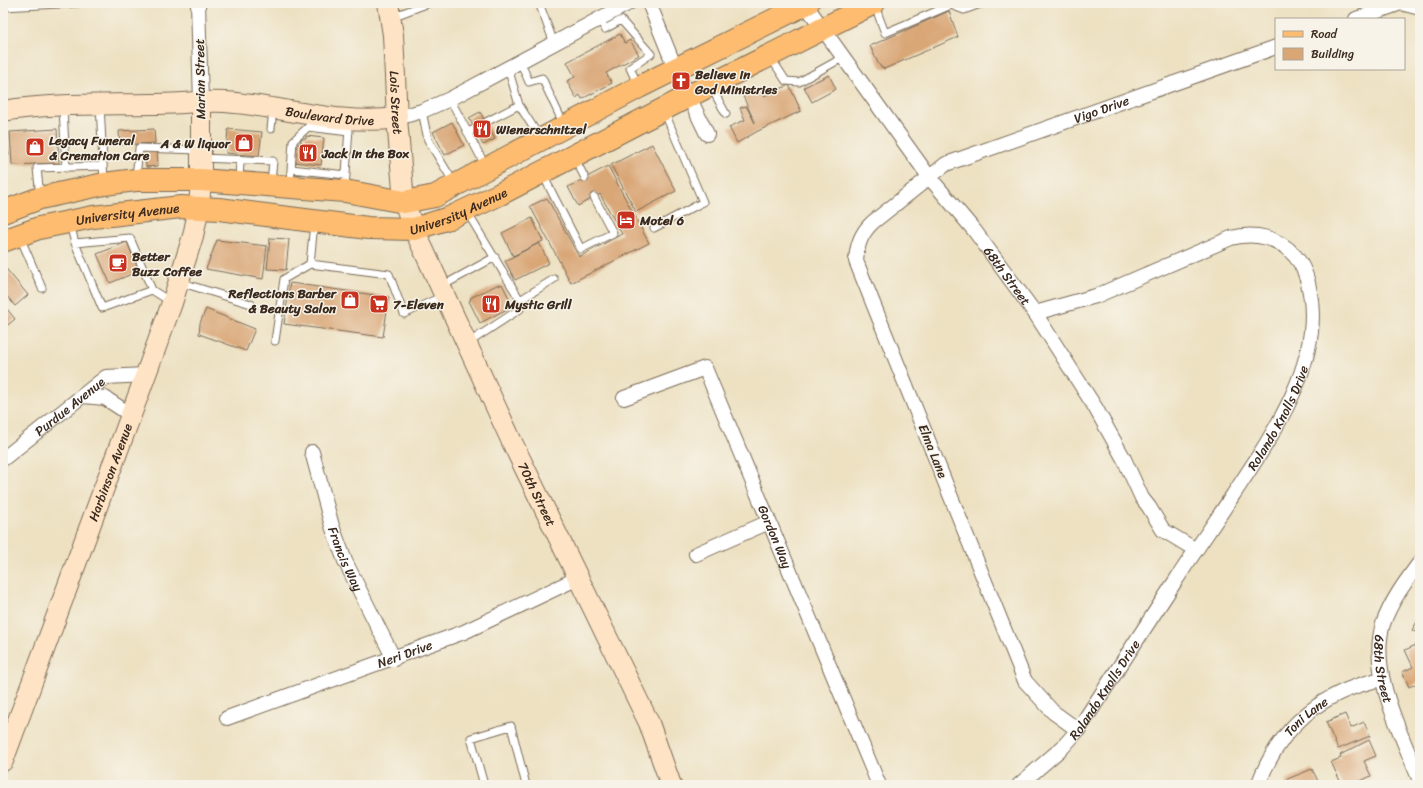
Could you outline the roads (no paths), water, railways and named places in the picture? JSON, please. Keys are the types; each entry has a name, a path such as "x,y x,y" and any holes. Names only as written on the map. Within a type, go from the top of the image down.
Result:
{"main road":[{"name":"University Avenue","path":"11,238 39,228 93,217 199,207 368,228 414,229 449,218 542,173 663,109 874,3"},
{"name":"University Avenue","path":"5,209 103,175 136,180 201,180 239,183 284,180 345,183 404,202 436,196 639,87 807,4"}],"street":[{"name":"Marian Street","path":"198,3 201,102 201,180"},
{"name":"Boulevard Drive","path":"3,111 100,105 224,102 273,108 349,126 397,118 422,111 450,99 599,18 630,3"},
{"path":"648,3 676,70 707,134"},
{"name":"68th Street","path":"807,4 822,28 930,178 974,230 1035,313 1095,407 1124,459 1142,498 1163,530 1196,550"},
{"path":"1359,18 1401,4 1420,8"},
{"name":"Lois Street","path":"389,10 393,35 397,118 404,202"},
{"name":"Vigo Drive","path":"930,178 946,164 1275,47"},
{"name":"Elma Lane","path":"930,178 868,228 860,240 856,261 1026,681 1053,712 1078,730"},
{"name":"Harbinson Avenue","path":"3,761 179,282 193,236 199,207 201,180"},
{"name":"70th Street","path":"404,202 414,229 512,442 650,723 671,785"},
{"name":"Rolando Knolls Drive","path":"1018,785 1063,747 1078,730 1272,437 1306,360 1312,328 1312,301 1306,275 1297,258 1275,240 1258,235 1240,236 1145,273 1096,296 1035,313"},
{"name":"Gordon Way","path":"624,398 705,368 879,785"},
{"name":"Purdue Avenue","path":"3,459 106,377 145,375"},
{"path":"82,396 105,398 131,415"},
{"name":"Francis Way","path":"312,452 332,526 345,561 394,658"},
{"path":"696,554 769,522"},
{"name":"68th Street","path":"1420,562 1396,597 1383,625 1379,660 1382,679 1420,782"},
{"name":"Neri Drive","path":"227,718 464,632 578,578"},
{"name":"Toni Lane","path":"1258,785 1268,760 1277,746 1304,715 1338,693 1365,683 1382,679"}],"lane":[{"path":"3,7 78,3"},
{"path":"389,10 429,3"},
{"path":"539,3 554,43"},
{"path":"874,3 885,33 951,5 964,10 984,3"},
{"path":"599,18 606,29 621,20 651,54 630,68 639,87"},
{"path":"769,55 786,81 799,82 844,58"},
{"path":"520,61 529,82 542,78 565,128"},
{"path":"508,68 519,105 541,140"},
{"path":"710,85 726,114"},
{"path":"450,99 488,168"},
{"path":"40,198 38,168 66,168 103,175 100,105"},
{"path":"486,122 519,105"},
{"path":"63,107 66,168"},
{"path":"270,129 273,108"},
{"path":"654,228 703,202 663,109"},
{"path":"422,111 428,140 455,186"},
{"path":"284,180 293,142 308,127 349,126 345,183"},
{"path":"467,132 475,129"},
{"path":"136,180 139,148 201,154 240,160 273,161 284,180"},
{"path":"573,156 585,178"},
{"path":"239,183 240,160"},
{"path":"542,173 581,249 613,233 594,197"},
{"path":"466,210 520,300 520,309 467,344"},
{"path":"310,264 314,221"},
{"path":"70,222 75,243 102,308 152,290"},
{"path":"11,238 42,288"},
{"path":"75,243 130,238 152,290 172,302"},
{"path":"275,341 284,279 310,264 389,274 404,314 443,291 494,257"},
{"path":"520,300 554,279"},
{"path":"179,282 251,304"},
{"path":"484,785 471,738 510,726 526,785"}],"place":[{"name":"Believe in God Ministries","path":"681,81"},
{"name":"Wienerschnitzel","path":"482,129"},
{"name":"A & W liquor","path":"244,143"},
{"name":"Legacy Funeral & Cremation Care","path":"35,147"},
{"name":"Jack in the Box","path":"308,153"},
{"name":"Motel 6","path":"626,220"},
{"name":"Better Buzz Coffee","path":"118,263"},
{"name":"Reflections Barber & Beauty Salon","path":"350,300"},
{"name":"7-Eleven","path":"379,304"},
{"name":"Mystic Grill","path":"491,304"}]}
